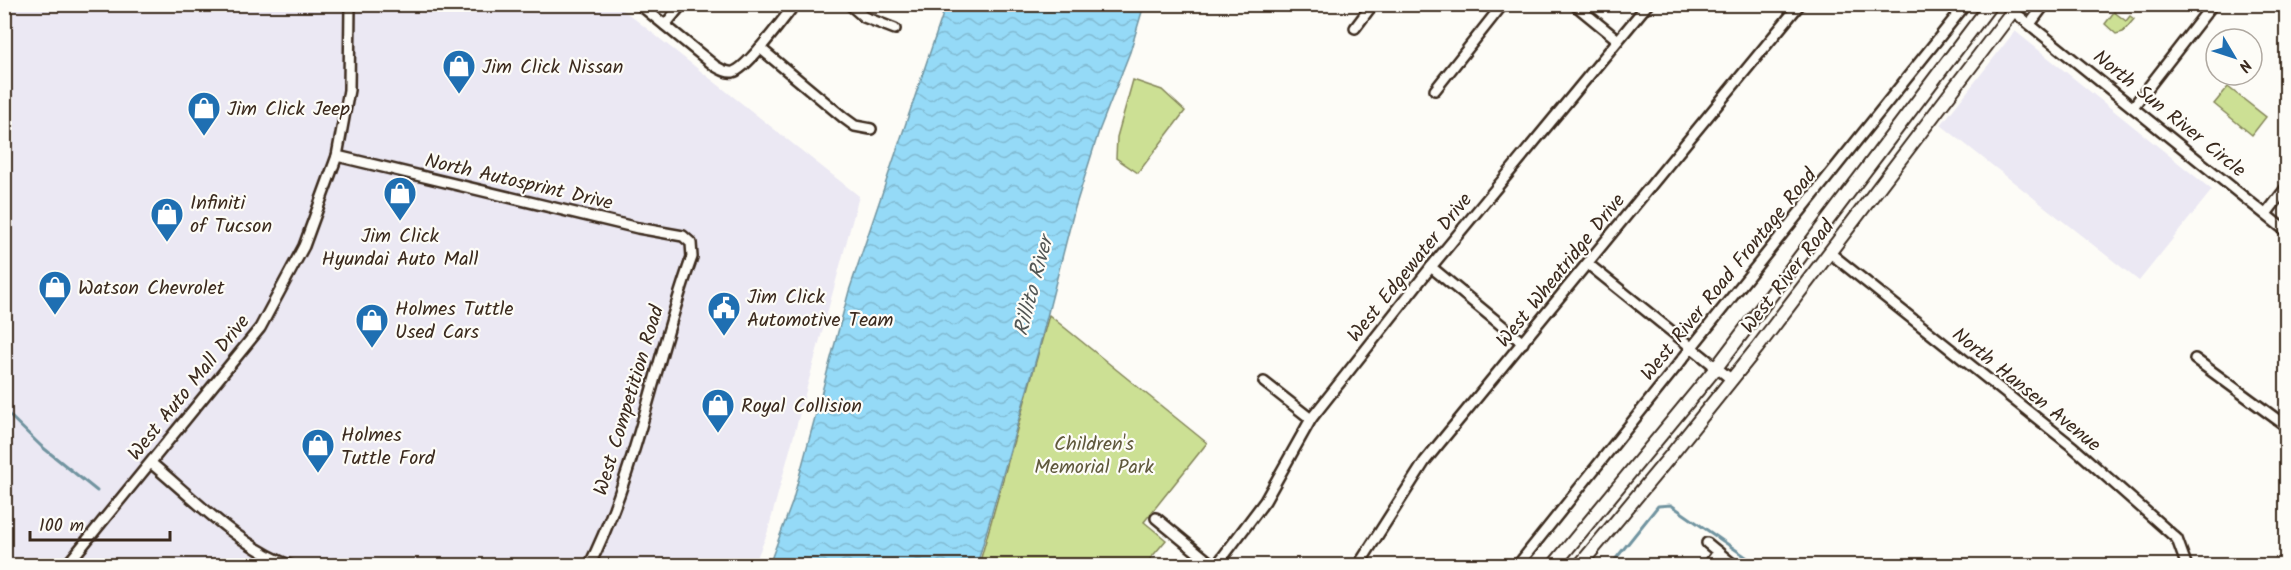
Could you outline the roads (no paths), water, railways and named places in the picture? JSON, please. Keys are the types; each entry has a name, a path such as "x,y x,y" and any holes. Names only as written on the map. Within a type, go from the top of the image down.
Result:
{"main road":[{"name":"West River Road","path":"1553,566 1716,368 1991,4"},
{"name":"West River Road","path":"1579,566 1732,380 2016,8"}],"street":[{"name":"West Auto Mall Drive","path":"66,566 260,328 304,246 338,156 349,90 350,4"},
{"path":"639,4 715,66 729,72 735,71 759,48 795,4"},
{"path":"665,26 682,4"},
{"path":"849,4 864,17 895,29"},
{"path":"1354,28 1373,4"},
{"path":"1435,90 1503,4"},
{"path":"1574,4 1618,40"},
{"name":"West Edgewater Drive","path":"1215,566 1265,501 1311,419 1431,267 1648,4"},
{"name":"West Wheatridge Drive","path":"1358,566 1425,461 1800,4"},
{"name":"West River Road Frontage Road","path":"1517,566 1966,4"},
{"path":"2030,24 2045,4"},
{"path":"2133,107 2213,4"},
{"name":"North Sun River Circle","path":"2016,8 2030,24 2286,231"},
{"path":"759,48 855,126 871,129"},
{"name":"North Autosprint Drive","path":"338,156 638,228 683,236 691,243"},
{"path":"2266,214 2286,188"},
{"name":"West Competition Road","path":"589,566 602,540 641,430 692,257 691,243"},
{"name":"North Hansen Avenue","path":"1830,253 2073,447 2177,539 2186,564"},
{"path":"1588,264 1732,380"},
{"path":"1431,267 1523,343"},
{"path":"2195,358 2286,426"},
{"path":"1264,382 1311,419"},
{"path":"151,463 240,537 279,561 292,566"},
{"path":"1156,518 1215,566"},
{"path":"1707,543 1735,566"},
{"path":"1708,566 1718,552"}],"water":[{"name":"Rillito River","path":"946,5 1144,5 1130,52 1099,131 1074,211 1038,352 977,565 769,565 792,503 849,291"}],"waterway":[{"path":"4,410 41,446 97,491"},
{"path":"1610,566 1658,506 1671,505 1759,566"}],"place":[{"name":"Jim Click Nissan","path":"459,95"},
{"name":"Jim Click Jeep","path":"204,137"},
{"name":"Jim Click Hyundai Auto Mall","path":"400,222"},
{"name":"Infiniti of Tucson","path":"167,243"},
{"name":"Watson Chevrolet","path":"55,316"},
{"name":"Jim Click Automotive Team","path":"724,337"},
{"name":"Holmes Tuttle Used Cars","path":"372,349"},
{"name":"Royal Collision","path":"718,434"},
{"name":"Holmes Tuttle Ford","path":"318,474"}],"park label":[{"name":"Children's Memorial Park","path":"1094,454"}]}
